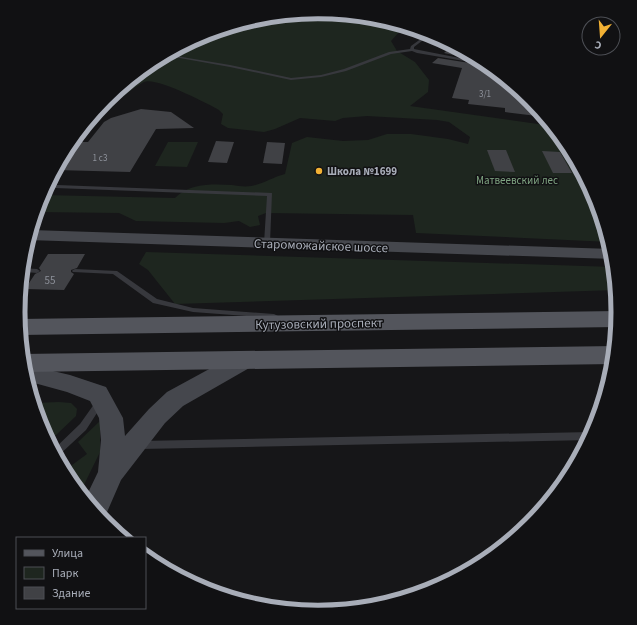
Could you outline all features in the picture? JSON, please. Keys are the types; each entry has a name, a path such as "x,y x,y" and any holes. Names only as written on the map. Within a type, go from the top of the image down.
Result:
{"main road":[{"name":"Староможайское шоссе","path":"36,235 606,254"},
{"name":"Кутузовский проспект","path":"26,328 612,319"},
{"path":"30,363 608,355"},
{"path":"97,504 111,472 157,416 175,399 243,361"},
{"path":"32,374 70,384 98,394 111,418 113,440 111,472"}],"lane":[{"path":"412,50 412,47 424,39"},
{"path":"176,57 230,66 291,79 300,79 345,70 390,53 412,50 471,61"},
{"path":"57,187 270,194 267,243"},
{"path":"29,270 37,270"},
{"path":"75,271 115,272 155,301 193,310 350,322"},
{"path":"59,449 84,427 101,400"},
{"path":"132,445 585,436"}],"green space":[{"name":"Матвеевский лес","path":"318,19 357,22 394,29 400,31 391,41 397,51 415,62 429,80 428,92 410,106 544,125 563,149 582,183 590,200 603,242 416,233 413,215 266,213 258,216 260,225 250,227 239,221 224,223 136,221 119,213 43,212 49,195 175,198 181,193 194,187 217,184 239,186 255,185 285,174 292,143 307,137 343,141 368,140 387,134 411,134 448,139 468,144 470,137 449,122 367,116 343,118 335,121 300,118 264,132 228,128 221,124 223,114 219,110 170,87 150,81 140,84 112,104 155,68 172,58 206,41 243,29 280,22"},
{"path":"168,142 198,142 187,167 155,166"},
{"path":"146,252 608,267 611,290 175,304 148,270 139,264"},
{"path":"40,403 71,403 77,409 76,416 56,435 52,435"},
{"path":"100,421 100,452 83,487 69,467 87,454 78,442"}],"building":[{"path":"448,49 463,57 444,53"},
{"path":"438,58 475,64 512,92 536,116 505,112 505,108 468,104 469,100 452,98 462,68 432,63"},
{"path":"141,109 171,112 194,128 156,129 130,172 62,170 80,142 88,142 104,122 111,118"},
{"path":"216,141 234,142 227,163 208,162"},
{"path":"267,142 285,143 282,164 263,163"},
{"path":"487,150 506,150 515,172 495,171"},
{"path":"542,151 560,152 572,173 553,173"},
{"path":"48,254 85,254 77,268 71,270 74,274 64,290 26,289 35,274 41,271 39,268"}],"place":[{"name":"Школа №1699","path":"319,171"}]}
